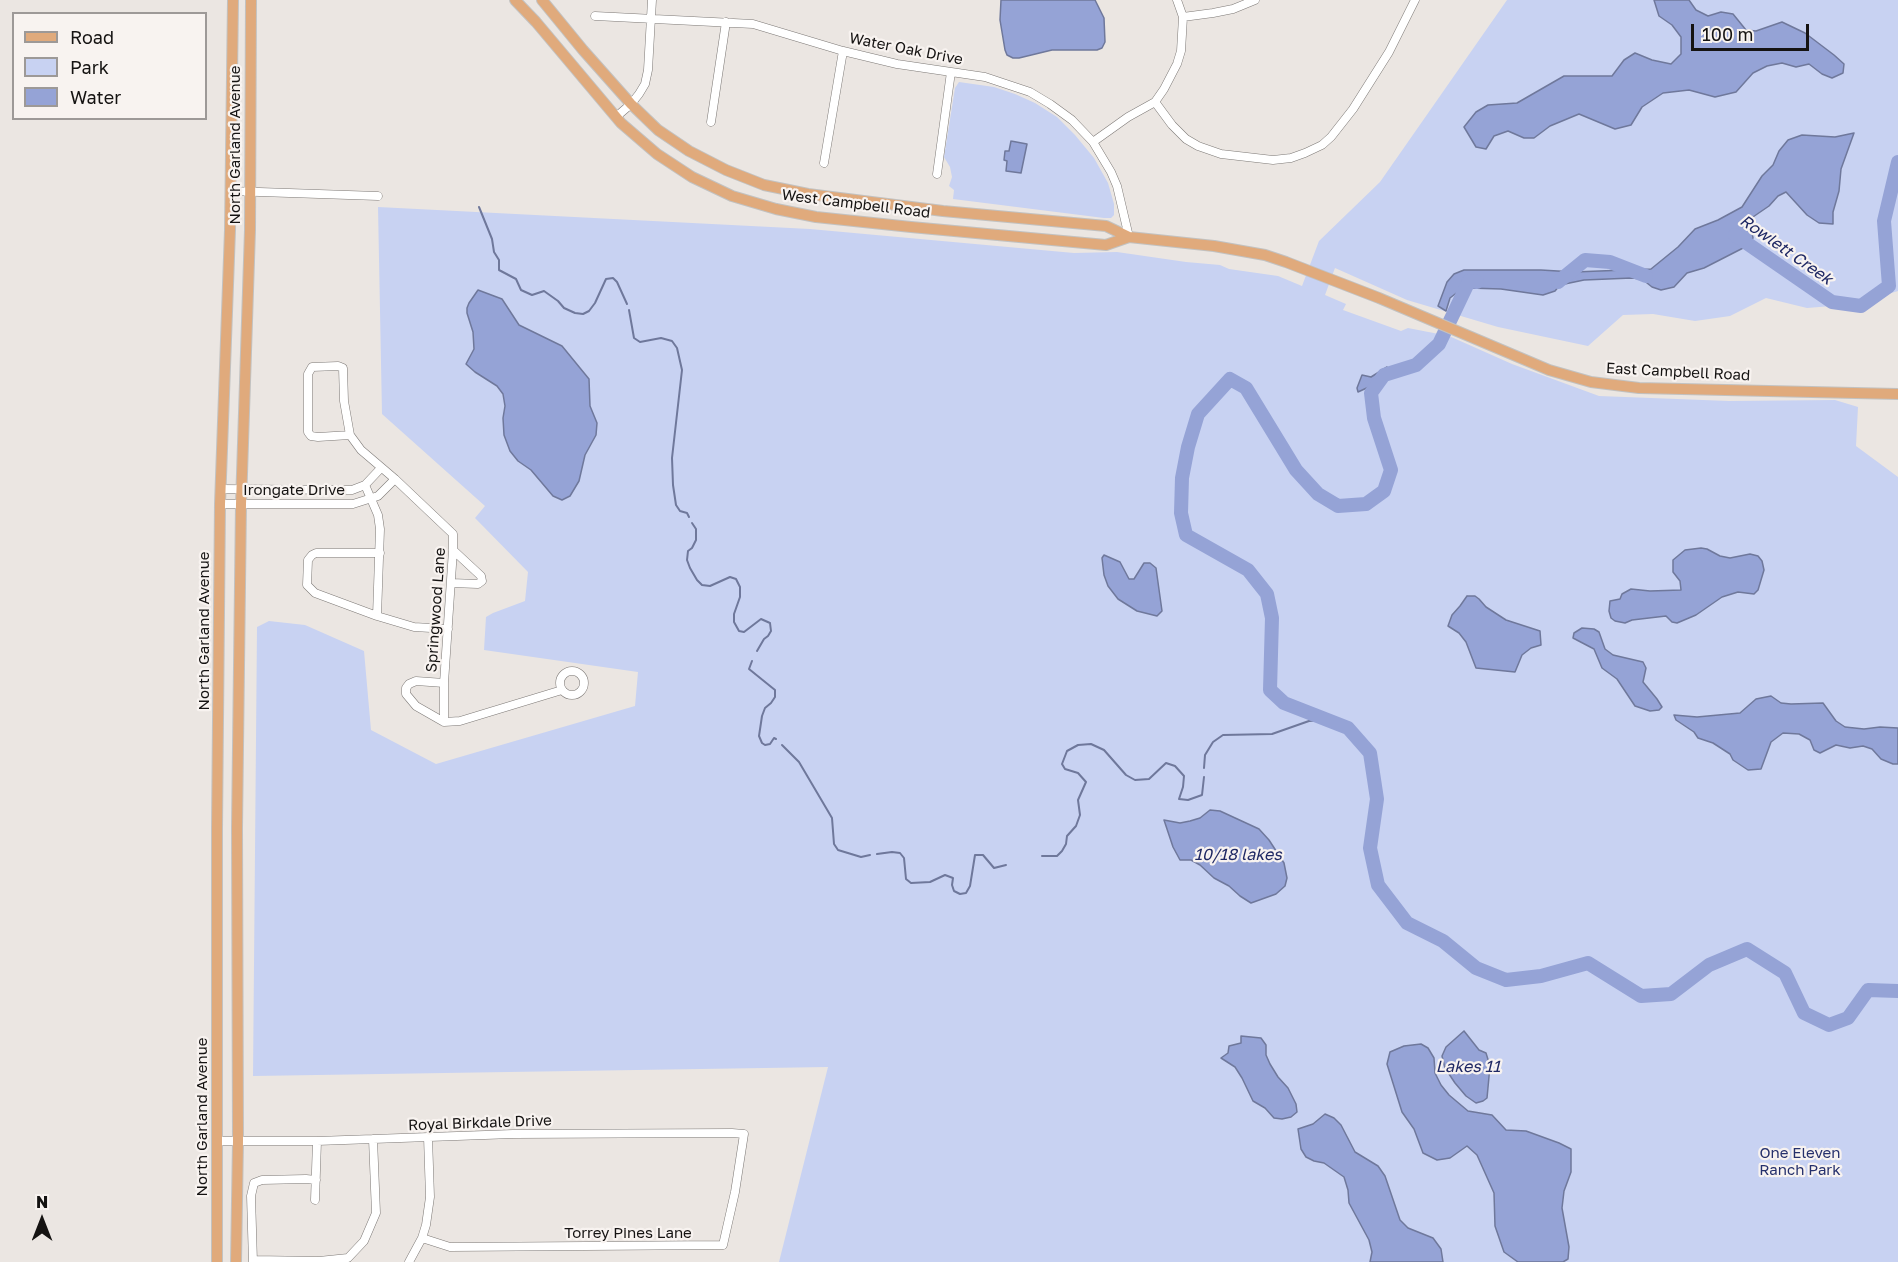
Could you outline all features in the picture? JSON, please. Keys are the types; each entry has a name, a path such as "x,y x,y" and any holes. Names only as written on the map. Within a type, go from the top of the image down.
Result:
{"main road":[{"name":"North Garland Avenue","path":"217,1262 220,489 230,192 233,0"},
{"name":"North Garland Avenue","path":"236,1262 240,504 250,192 251,0"},
{"name":"West Campbell Road","path":"515,0 616,117 657,154 692,177 732,196 776,209 816,217 1106,245 1129,237"},
{"name":"West Campbell Road","path":"543,0 583,50 631,104 658,130 689,151 726,170 764,184 818,196 942,211 1106,226 1129,237 1214,246 1265,255 1365,292"},
{"path":"528,13 543,0"},
{"name":"East Campbell Road","path":"1365,292 1549,369 1591,382 1639,388 1898,393"}],"street":[{"path":"616,117 631,104 645,84 648,70 652,0"},
{"path":"1094,142 1128,117 1155,102 1164,89 1179,57 1182,44 1183,17 1177,0"},
{"path":"1183,17 1213,14 1255,0"},
{"path":"1155,102 1185,139 1209,150 1221,154 1273,160 1291,158 1305,153 1322,145 1331,137 1353,109 1389,52 1415,0"},
{"name":"Water Oak Drive","path":"595,16 753,24 843,51 897,64 985,77 1030,92 1072,120 1094,142 1117,186 1129,237"},
{"path":"711,122 726,22"},
{"path":"824,163 843,51"},
{"path":"937,174 951,72"},
{"path":"230,192 378,196"},
{"path":"338,366 343,368 344,402 350,435 318,437 309,434 308,374 312,367 338,366"},
{"name":"Springwood Lane","path":"350,435 361,450 453,534 444,683 444,722"},
{"name":"Irongate Drive","path":"220,489 352,490 365,485 381,468"},
{"path":"372,499 395,479"},
{"path":"365,485 378,515 380,529 377,616"},
{"name":"Irongate Drive","path":"220,504 353,504 372,499"},
{"path":"451,583 478,584 482,581 481,576 453,550"},
{"path":"380,553 316,553 309,556 307,585 315,593 377,616 414,627 448,629"},
{"path":"444,683 416,681 408,684 406,694 416,706 444,722 460,722 562,690"},
{"name":"Royal Birkdale Drive","path":"218,1141 317,1141 536,1134 732,1132 744,1134"},
{"name":"Torrey Pines Lane","path":"423,1238 450,1247 723,1245 735,1192 744,1134"},
{"path":"409,1262 423,1238 430,1197 428,1137"},
{"path":"316,1180 262,1180 255,1183 251,1197 253,1261 319,1261 348,1258 364,1241 376,1213 373,1139"},
{"path":"315,1200 317,1141"}],"green space":[{"name":"One Eleven Ranch Park","path":"1507,0 1898,0 1898,291 1856,304 1807,308 1766,298 1730,316 1695,321 1653,314 1623,315 1588,346 1498,327 1407,300 1335,268 1325,295 1346,304 1343,310 1401,331 1408,328 1449,336 1512,364 1599,396 1729,401 1835,400 1858,407 1856,446 1898,477 1898,1262 779,1262 828,1067 253,1076 257,627 269,621 305,625 364,651 371,730 436,764 635,706 638,672 484,650 486,617 525,601 528,572 475,518 485,506 382,414 378,207 810,229 1074,253 1117,252 1220,265 1229,269 1278,276 1302,286 1319,241 1380,182"},
{"path":"959,82 994,87 1015,94 1057,117 1094,158 1108,183 1114,204 1114,215 1111,218 1104,218 953,199 954,190 949,186 952,177 950,167 944,157 955,88"}],"water":[{"path":"1001,0 1095,0 1104,18 1105,42 1102,48 1097,50 1052,50 1013,58 1007,55 1005,50 1000,20"},
{"path":"1654,0 1689,0 1696,10 1708,16 1721,12 1733,14 1746,30 1756,31 1782,22 1805,33 1834,55 1844,64 1843,73 1832,78 1809,64 1796,67 1782,63 1767,66 1753,73 1736,92 1715,97 1689,90 1663,93 1642,107 1631,125 1615,129 1579,114 1550,126 1534,138 1524,138 1508,131 1494,136 1486,149 1476,147 1464,127 1476,112 1488,105 1517,103 1564,76 1612,76 1624,60 1635,53 1671,64 1681,54 1681,37 1672,25 1659,16"},
{"path":"1854,133 1841,169 1833,224 1819,223 1807,215 1786,192 1750,219 1753,238 1749,245 1704,268 1687,273 1674,287 1661,290 1652,287 1642,279 1632,278 1584,280 1560,285 1555,291 1543,295 1501,289 1469,288 1459,291 1450,298 1446,311 1438,306 1447,282 1454,274 1464,270 1574,272 1651,269 1678,247 1695,229 1742,207 1788,140 1802,135 1835,137"},
{"path":"1011,141 1027,144 1021,173 1006,171 1005,151 1009,151"},
{"path":"478,290 502,299 519,325 562,346 589,379 590,406 597,423 596,435 585,455 579,481 570,496 562,500 553,496 531,470 518,461 510,451 504,435 503,394 497,386 466,364 474,349 473,332 467,308"},
{"path":"1387,367 1391,374 1378,385 1358,392 1357,388 1362,375 1371,377"},
{"path":"1701,548 1730,558 1750,554 1758,556 1764,570 1758,590 1754,594 1738,592 1722,597 1696,615 1677,623 1672,622 1666,616 1625,623 1611,618 1610,601 1620,599 1622,594 1631,589 1681,590 1680,581 1673,572 1673,560 1685,550"},
{"path":"1104,555 1120,562 1129,579 1134,579 1144,563 1150,563 1156,568 1162,611 1157,616 1137,611 1118,599 1108,586 1104,575 1102,558"},
{"path":"1467,596 1475,596 1486,607 1506,620 1540,631 1541,645 1531,648 1522,655 1515,672 1476,668 1466,642 1459,633 1448,626 1452,615"},
{"path":"1582,628 1599,632 1605,649 1613,655 1643,662 1646,668 1643,682 1662,707 1659,710 1650,711 1635,706 1617,679 1602,668 1594,649 1573,638 1574,633"},
{"path":"1771,696 1781,703 1823,703 1836,721 1845,727 1898,728 1898,764 1881,759 1872,749 1863,746 1850,748 1836,745 1820,753 1814,750 1810,740 1799,734 1783,733 1771,742 1761,769 1748,770 1713,743 1698,738 1694,732 1676,720 1674,715 1697,717 1740,713 1756,699"},
{"name":"10/18 lakes","path":"1210,810 1220,811 1259,829 1269,840 1284,863 1287,878 1285,886 1276,894 1251,903 1214,878 1200,865 1191,860 1180,860 1164,820 1180,823 1190,821 1200,818"},
{"name":"Lakes 11","path":"1464,1031 1479,1050 1486,1053 1490,1066 1487,1098 1476,1103 1466,1096 1455,1083 1445,1068 1442,1056 1446,1047"},
{"path":"1241,1036 1261,1038 1266,1045 1266,1055 1270,1064 1288,1088 1296,1104 1297,1112 1291,1117 1274,1118 1265,1108 1253,1101 1235,1067 1221,1058 1228,1053 1229,1046 1241,1043"},
{"path":"1421,1044 1428,1048 1434,1058 1435,1073 1441,1085 1468,1111 1492,1115 1506,1130 1526,1131 1571,1149 1571,1172 1564,1191 1562,1208 1569,1247 1568,1259 1563,1262 1518,1262 1504,1252 1495,1226 1494,1193 1477,1155 1467,1146 1450,1158 1437,1160 1423,1153 1414,1129 1402,1112 1387,1064 1390,1052 1404,1046"},
{"path":"1325,1114 1334,1118 1341,1125 1355,1152 1378,1166 1385,1176 1400,1220 1408,1228 1433,1238 1441,1249 1443,1262 1370,1262 1372,1252 1369,1240 1349,1203 1344,1177 1324,1163 1306,1157 1301,1149 1298,1129 1313,1124"}],"waterway":[{"name":"Rowlett Creek","path":"1735,235 1832,302 1861,306 1889,286 1884,221 1898,162"},
{"path":"479,207 492,239 494,252 499,260 499,270 516,279 521,290 532,295 544,291 564,308 583,314 589,311 595,303 606,279 613,278 627,304"},
{"name":"Rowlett Creek","path":"1558,282 1585,260 1610,262 1646,276"},
{"name":"Rowlett Creek","path":"1477,282 1469,281 1439,344 1416,365 1384,375 1371,393 1374,418 1391,470 1384,491 1366,504 1338,506 1318,494 1296,470 1246,388 1230,379 1198,414 1182,478 1181,513 1186,535 1248,570 1267,594 1272,618 1270,690 1284,703 1348,728 1370,753 1377,799 1370,848 1378,885 1407,923 1443,941 1476,968 1506,980 1541,976 1588,963 1641,996 1671,994 1709,965 1747,949 1785,973 1804,1013 1829,1025 1848,1018 1868,990 1898,991"},
{"path":"629,310 634,338 640,342 661,338 672,341 677,348 682,370 672,458 673,485 676,505 689,517"},
{"path":"692,523 696,529 696,540 688,551 687,560 697,580 702,585 710,586 730,577 736,579 740,587 740,597 734,614 734,622 739,631 744,632 761,619 770,623 771,631 757,651"},
{"path":"752,661 749,669 775,690 775,697 765,708 762,716 759,736 765,745 770,744 774,738 776,739"},
{"path":"1204,768 1205,755 1213,742 1223,735 1272,734 1309,721 1327,720"},
{"path":"1042,856 1057,856 1062,851 1067,836 1076,826 1080,815 1078,800 1086,782 1078,773 1065,769 1062,764 1067,751 1078,745 1091,744 1104,750 1126,775 1135,780 1149,779 1166,763 1175,766 1184,776 1179,799 1188,800 1202,795 1204,777"},
{"path":"782,745 799,762 832,818 834,844 838,850 861,857 870,855"},
{"path":"877,854 900,853 904,858 906,879 911,883 930,882 945,875 953,878 954,891 960,894 966,893 970,886 975,855 983,855 994,868 1006,865"}]}
